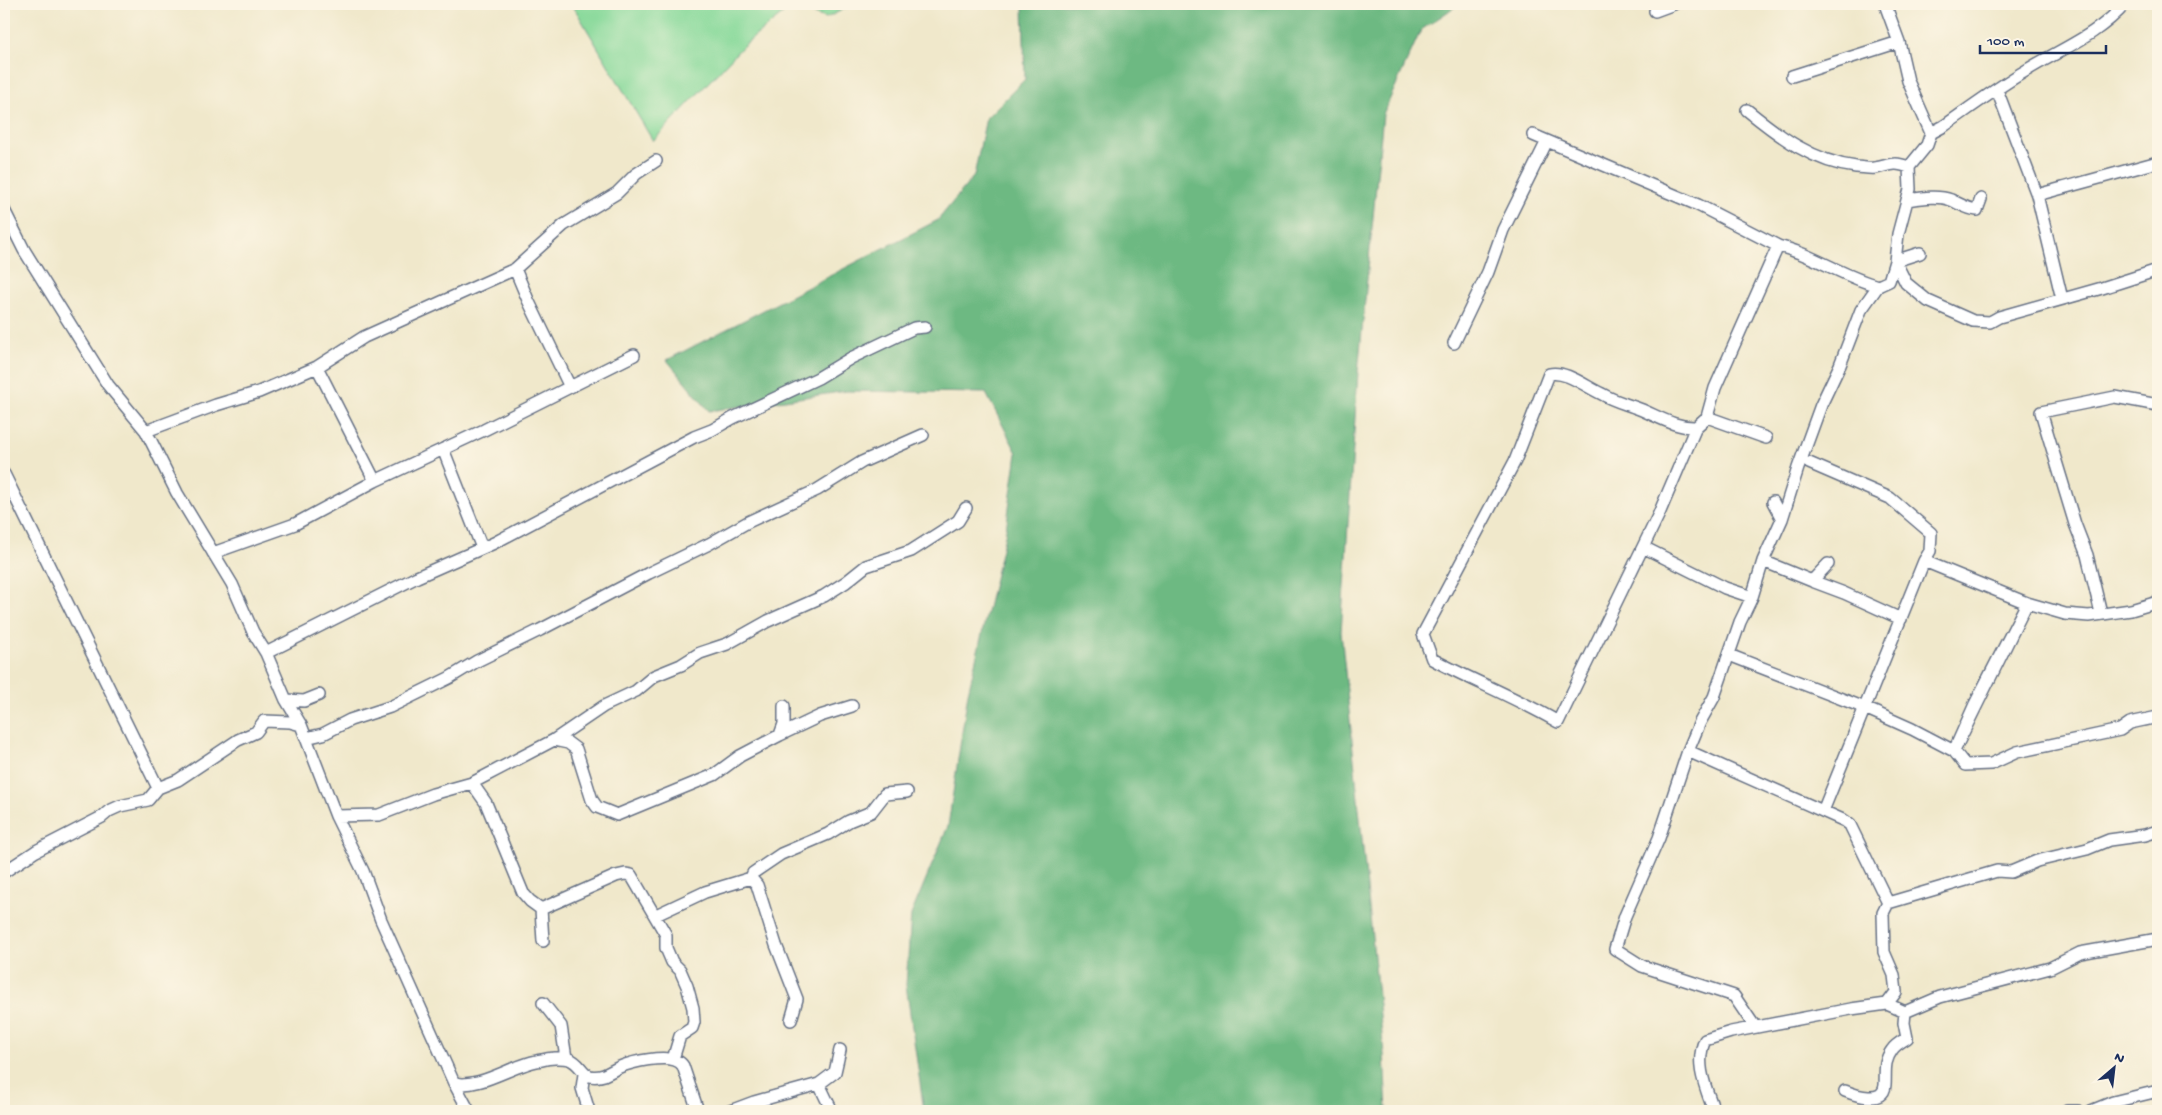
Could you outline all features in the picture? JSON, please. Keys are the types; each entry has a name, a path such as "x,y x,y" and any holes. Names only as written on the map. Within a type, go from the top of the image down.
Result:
{"street":[{"path":"1656,10 1674,4"},
{"path":"1755,1027 1734,996 1642,966 1615,949 1625,916 1659,838 1688,751 1700,722 1714,697 1740,622 1752,597 1762,561 1782,519 1798,468 1861,310 1884,284 1895,261 1898,234 1910,189 1909,167 1927,145 1931,133 1908,81 1899,42 1885,4"},
{"path":"1931,133 2027,70 2077,43 2116,15 2125,4"},
{"path":"1792,76 1899,42"},
{"path":"1997,90 2037,195 2062,299"},
{"path":"1747,110 1787,140 1835,164 1874,168 1888,163 1898,163 1909,167"},
{"path":"1533,134 1698,206 1778,246 1791,249 1830,268 1884,284 1906,283"},
{"path":"1454,343 1488,272 1502,230 1547,141"},
{"path":"146,431 216,405 259,392 317,367 364,337 515,269 564,225 617,192 636,174 656,161"},
{"path":"2037,195 2158,162"},
{"path":"1907,200 1949,199 1970,210 1977,210 1981,199"},
{"path":"4,210 24,250 108,385 146,431 177,493 214,553 266,653 286,700 301,725 336,816 363,871 381,920 454,1083 469,1111"},
{"path":"1696,428 1685,428 1668,422 1616,401 1566,376 1556,373 1548,374 1515,461 1423,634 1432,660 1469,679 1526,703 1558,722 1643,547 1696,428 1707,417 1715,388 1778,246"},
{"path":"1895,261 1920,252"},
{"path":"1895,261 1906,283 1928,301 1973,320 1990,322 1999,317 2158,270"},
{"path":"515,269 570,387"},
{"path":"266,653 380,595 482,548 694,437 818,378 851,358 914,328 925,327"},
{"path":"214,553 295,524 375,480 443,449 634,355"},
{"path":"317,367 375,480"},
{"path":"2101,613 2087,555 2079,536 2041,412 2115,397 2158,405"},
{"path":"1707,417 1766,438"},
{"path":"306,738 323,734 350,720 390,707 709,544 748,522 817,490 862,462 923,435"},
{"path":"443,449 482,548"},
{"path":"1809,463 1890,498 1931,533 1930,551 1924,561 1823,811"},
{"path":"4,474 158,788"},
{"path":"1773,502 1782,519"},
{"path":"336,816 379,815 433,794 472,783 554,740 604,706 636,691 654,676 681,665 700,653 727,644 768,620 824,596 866,566 912,551 958,521 966,508"},
{"path":"1643,547 1725,588 1752,597"},
{"path":"1762,561 1844,593 1901,619"},
{"path":"1924,561 2027,603 2064,614 2089,616 2131,610 2158,602"},
{"path":"1812,581 1828,564"},
{"path":"1954,751 1975,704 2027,603"},
{"path":"1729,655 1865,708 1912,729 1954,751 1965,765 1991,764 2017,752 2120,730 2130,723 2158,718"},
{"path":"286,700 304,701 319,696"},
{"path":"780,735 784,724 784,706"},
{"path":"554,740 568,743 576,749 592,800 597,807 618,815 714,775 740,756 820,716 852,706"},
{"path":"4,872 36,852 102,817 109,811 148,800 158,788 178,780 238,740 256,732 264,721 290,722 301,725"},
{"path":"1688,751 1845,821 1850,825 1888,903"},
{"path":"472,783 486,803 523,892 530,901 541,909"},
{"path":"656,915 705,892 750,878 753,873 781,854 828,834 849,821 871,812 885,794 907,792"},
{"path":"1888,1004 1896,992 1894,975 1884,952 1883,913 1888,903 1997,871 2010,872 2037,862 2087,850 2109,840 2145,836 2158,831"},
{"path":"541,909 559,903 602,882 625,874 631,875 666,935 666,948 672,962 680,970 693,1008 694,1022 692,1028 680,1036 673,1059"},
{"path":"750,878 757,885 776,945 798,999 792,1020"},
{"path":"541,909 543,941"},
{"path":"1714,1111 1704,1085 1700,1061 1700,1050 1705,1040 1755,1027 1888,1004 1905,1012 1940,996 2050,968 2080,953 2158,939"},
{"path":"543,1002 561,1026 566,1058"},
{"path":"1845,1091 1860,1097 1875,1097 1882,1093 1885,1085 1884,1068 1892,1049 1907,1038 1904,1023 1905,1012"},
{"path":"730,1111 754,1102 820,1084 835,1072 840,1050"},
{"path":"454,1083 472,1084 532,1061 566,1058 571,1060 584,1074 595,1076 604,1075 638,1061 673,1059 683,1066 698,1111"},
{"path":"584,1074 582,1088 589,1111"},
{"path":"820,1084 832,1111"},
{"path":"2094,1111 2113,1102 2158,1091"},
{"path":"2067,1111 2078,1111"}],"green space":[{"path":"572,4 854,4 826,18 791,7 743,46 653,141"},
{"path":"1023,4 1459,4 1421,30 1383,114 1358,372 1341,632 1384,1054 1387,1111 924,1111 906,985 911,915 948,826 968,693 1005,536 1017,453 986,393 847,391 709,411 667,360 938,220 974,176 986,118 1025,79"}]}
